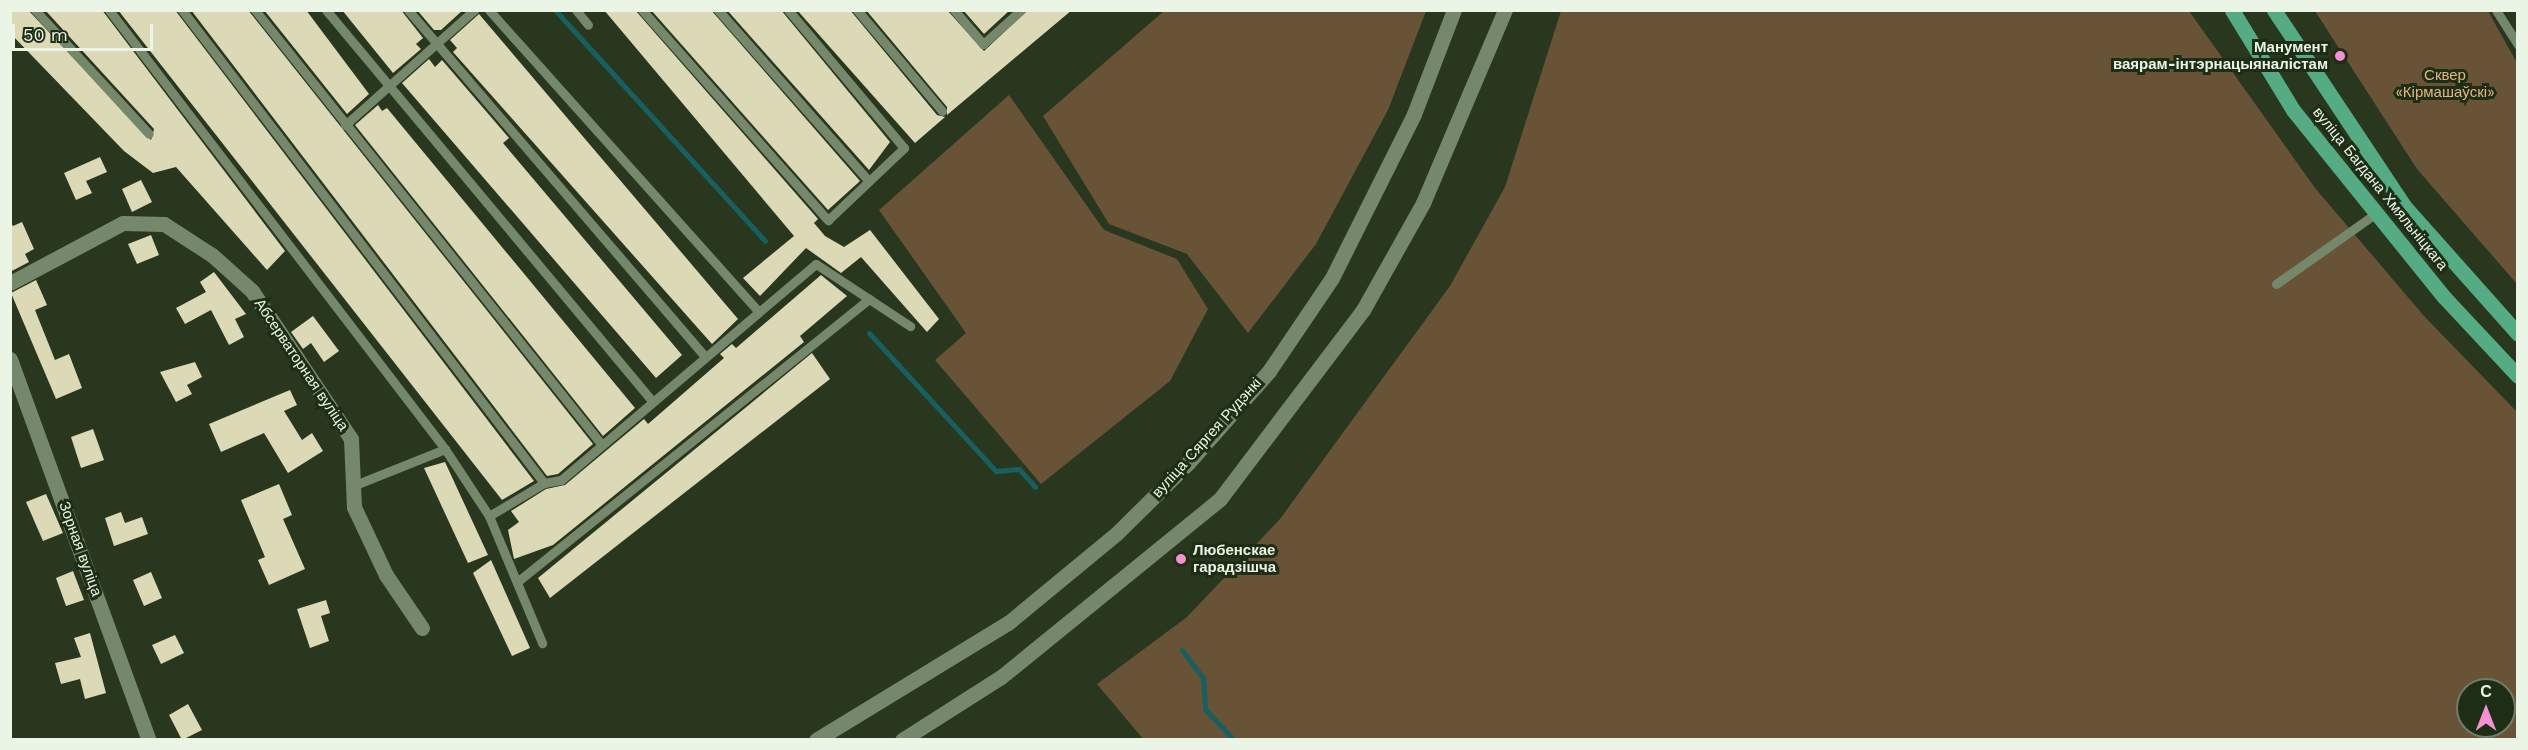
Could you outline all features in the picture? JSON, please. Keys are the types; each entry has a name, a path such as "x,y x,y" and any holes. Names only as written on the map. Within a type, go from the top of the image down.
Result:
{"main road":[{"name":"вуліца Багдана Хмяльніцкага","path":"2232,10 2293,110 2375,214 2517,375"},
{"name":"вуліца Багдана Хмяльніцкага","path":"2274,10 2405,207 2517,334"}],"street":[{"name":"вуліца Сяргея Рудэнкі","path":"816,740 1008,623 1117,533 1188,463 1269,371 1332,278 1414,114 1454,10"},
{"path":"902,740 1001,677 1220,499 1363,310 1423,203 1505,10"},
{"name":"Абсерваторная вуліца","path":"10,283 123,223 164,224 212,255 252,291 351,440 355,485 354,507 381,565 422,628"},
{"name":"Зорная вуліца","path":"10,359 149,740"}],"lane":[{"path":"35,10 149,134"},
{"path":"109,10 445,448 489,516 542,643"},
{"path":"182,10 544,483"},
{"path":"255,10 602,445"},
{"path":"326,10 388,90 653,402"},
{"path":"408,10 705,357"},
{"path":"345,125 388,90 474,10"},
{"path":"489,10 758,311"},
{"path":"576,10 588,25"},
{"path":"642,10 828,220 904,148 788,10"},
{"path":"718,10 869,181"},
{"path":"857,10 942,111"},
{"path":"954,10 983,44 1021,10"},
{"path":"2496,10 2517,45"},
{"path":"2276,284 2375,214"},
{"path":"489,516 544,483 561,480 816,264 910,326"},
{"path":"517,582 868,299"},
{"path":"355,485 445,448"}],"green space":[{"path":"1164,11 1426,11 1388,110 1316,244 1248,333 1187,254 1109,224 1043,116"},
{"path":"1561,11 2189,11 2315,188 2424,316 2517,412 2517,739 1144,740 1097,684 1187,617 1280,519 1450,286 1505,187"},
{"name":"Сквер «Кірмашаўскі»","path":"2315,11 2488,11 2517,63 2517,284 2417,169"},
{"path":"1009,95 1104,230 1177,259 1208,309 1170,381 1041,484 935,360 966,333 879,210"}],"building":[{"path":"10,10 28,10 151,140 154,129 45,10 102,10 285,251 267,270 176,167 153,173 124,151 10,33"},
{"path":"118,10 175,10 534,481 502,500"},
{"path":"191,10 248,10 593,444 558,474 547,476"},
{"path":"264,10 306,10 369,94 347,114"},
{"path":"342,10 401,10 423,38 416,44 421,49 393,73"},
{"path":"417,10 463,10 441,30 434,30"},
{"path":"604,10 635,10 818,219 814,223 825,236 844,247 870,230 939,319 927,332 861,257 841,273 806,248 760,296 743,278 794,236"},
{"path":"651,10 711,10 860,181 828,210"},
{"path":"727,10 781,10 890,142 869,170"},
{"path":"797,10 850,10 937,115 945,117 915,143"},
{"path":"866,10 947,10 984,51 1028,10 1072,10 947,115 947,107"},
{"path":"963,10 1010,10 984,34"},
{"path":"479,14 738,319 712,344 453,52 457,48 450,40"},
{"path":"429,59 435,67 442,60 509,138 503,143 682,355 656,378 402,83"},
{"path":"378,105 382,111 387,108 635,408 603,436 355,125"},
{"path":"100,157 107,172 86,181 92,193 76,200 64,173"},
{"path":"141,180 152,202 132,212 122,189"},
{"path":"10,221 13,226 22,222 34,249 25,254 29,262 10,272"},
{"path":"151,235 159,255 137,264 128,244"},
{"path":"214,272 246,314 235,319 244,337 229,345 211,310 185,324 176,308 206,292 200,282"},
{"path":"821,275 847,296 800,336 804,342 553,545 514,559 508,530 519,522 511,511 546,489 565,485 644,419 648,424 724,358 720,354 732,344 736,348"},
{"path":"36,280 47,305 35,310 55,360 69,354 82,388 56,399 11,293"},
{"path":"313,316 339,351 324,362 311,343 303,349 291,332"},
{"path":"812,353 830,379 550,598 538,578"},
{"path":"195,362 202,377 187,385 192,394 176,402 160,372"},
{"path":"290,390 297,405 284,411 302,440 312,433 323,451 288,473 264,433 221,452 209,424"},
{"path":"93,429 104,460 81,468 71,437"},
{"path":"445,462 488,555 468,563 424,468"},
{"path":"279,484 292,515 283,519 305,569 269,585 258,560 265,557 241,500"},
{"path":"46,494 63,533 43,541 26,502"},
{"path":"121,512 125,523 142,517 148,534 114,546 105,518"},
{"path":"491,560 530,648 512,656 473,573"},
{"path":"73,571 84,600 66,606 56,578"},
{"path":"151,572 162,598 144,606 133,580"},
{"path":"326,600 330,613 321,616 329,641 310,648 297,609"},
{"path":"90,633 106,693 85,699 80,679 61,684 55,663 81,657 74,638"},
{"path":"175,635 184,653 161,664 152,645"},
{"path":"188,704 202,730 182,740 169,715"}],"waterway":[{"path":"555,10 765,241"},
{"path":"869,333 996,471 1019,469 1035,487"},
{"path":"1182,650 1203,678 1205,709 1234,740"}],"place":[{"name":"Манумент ваярам-інтэрнацыяналістам","path":"2340,56"},
{"name":"Любенскае гарадзішча","path":"1181,559"}]}
